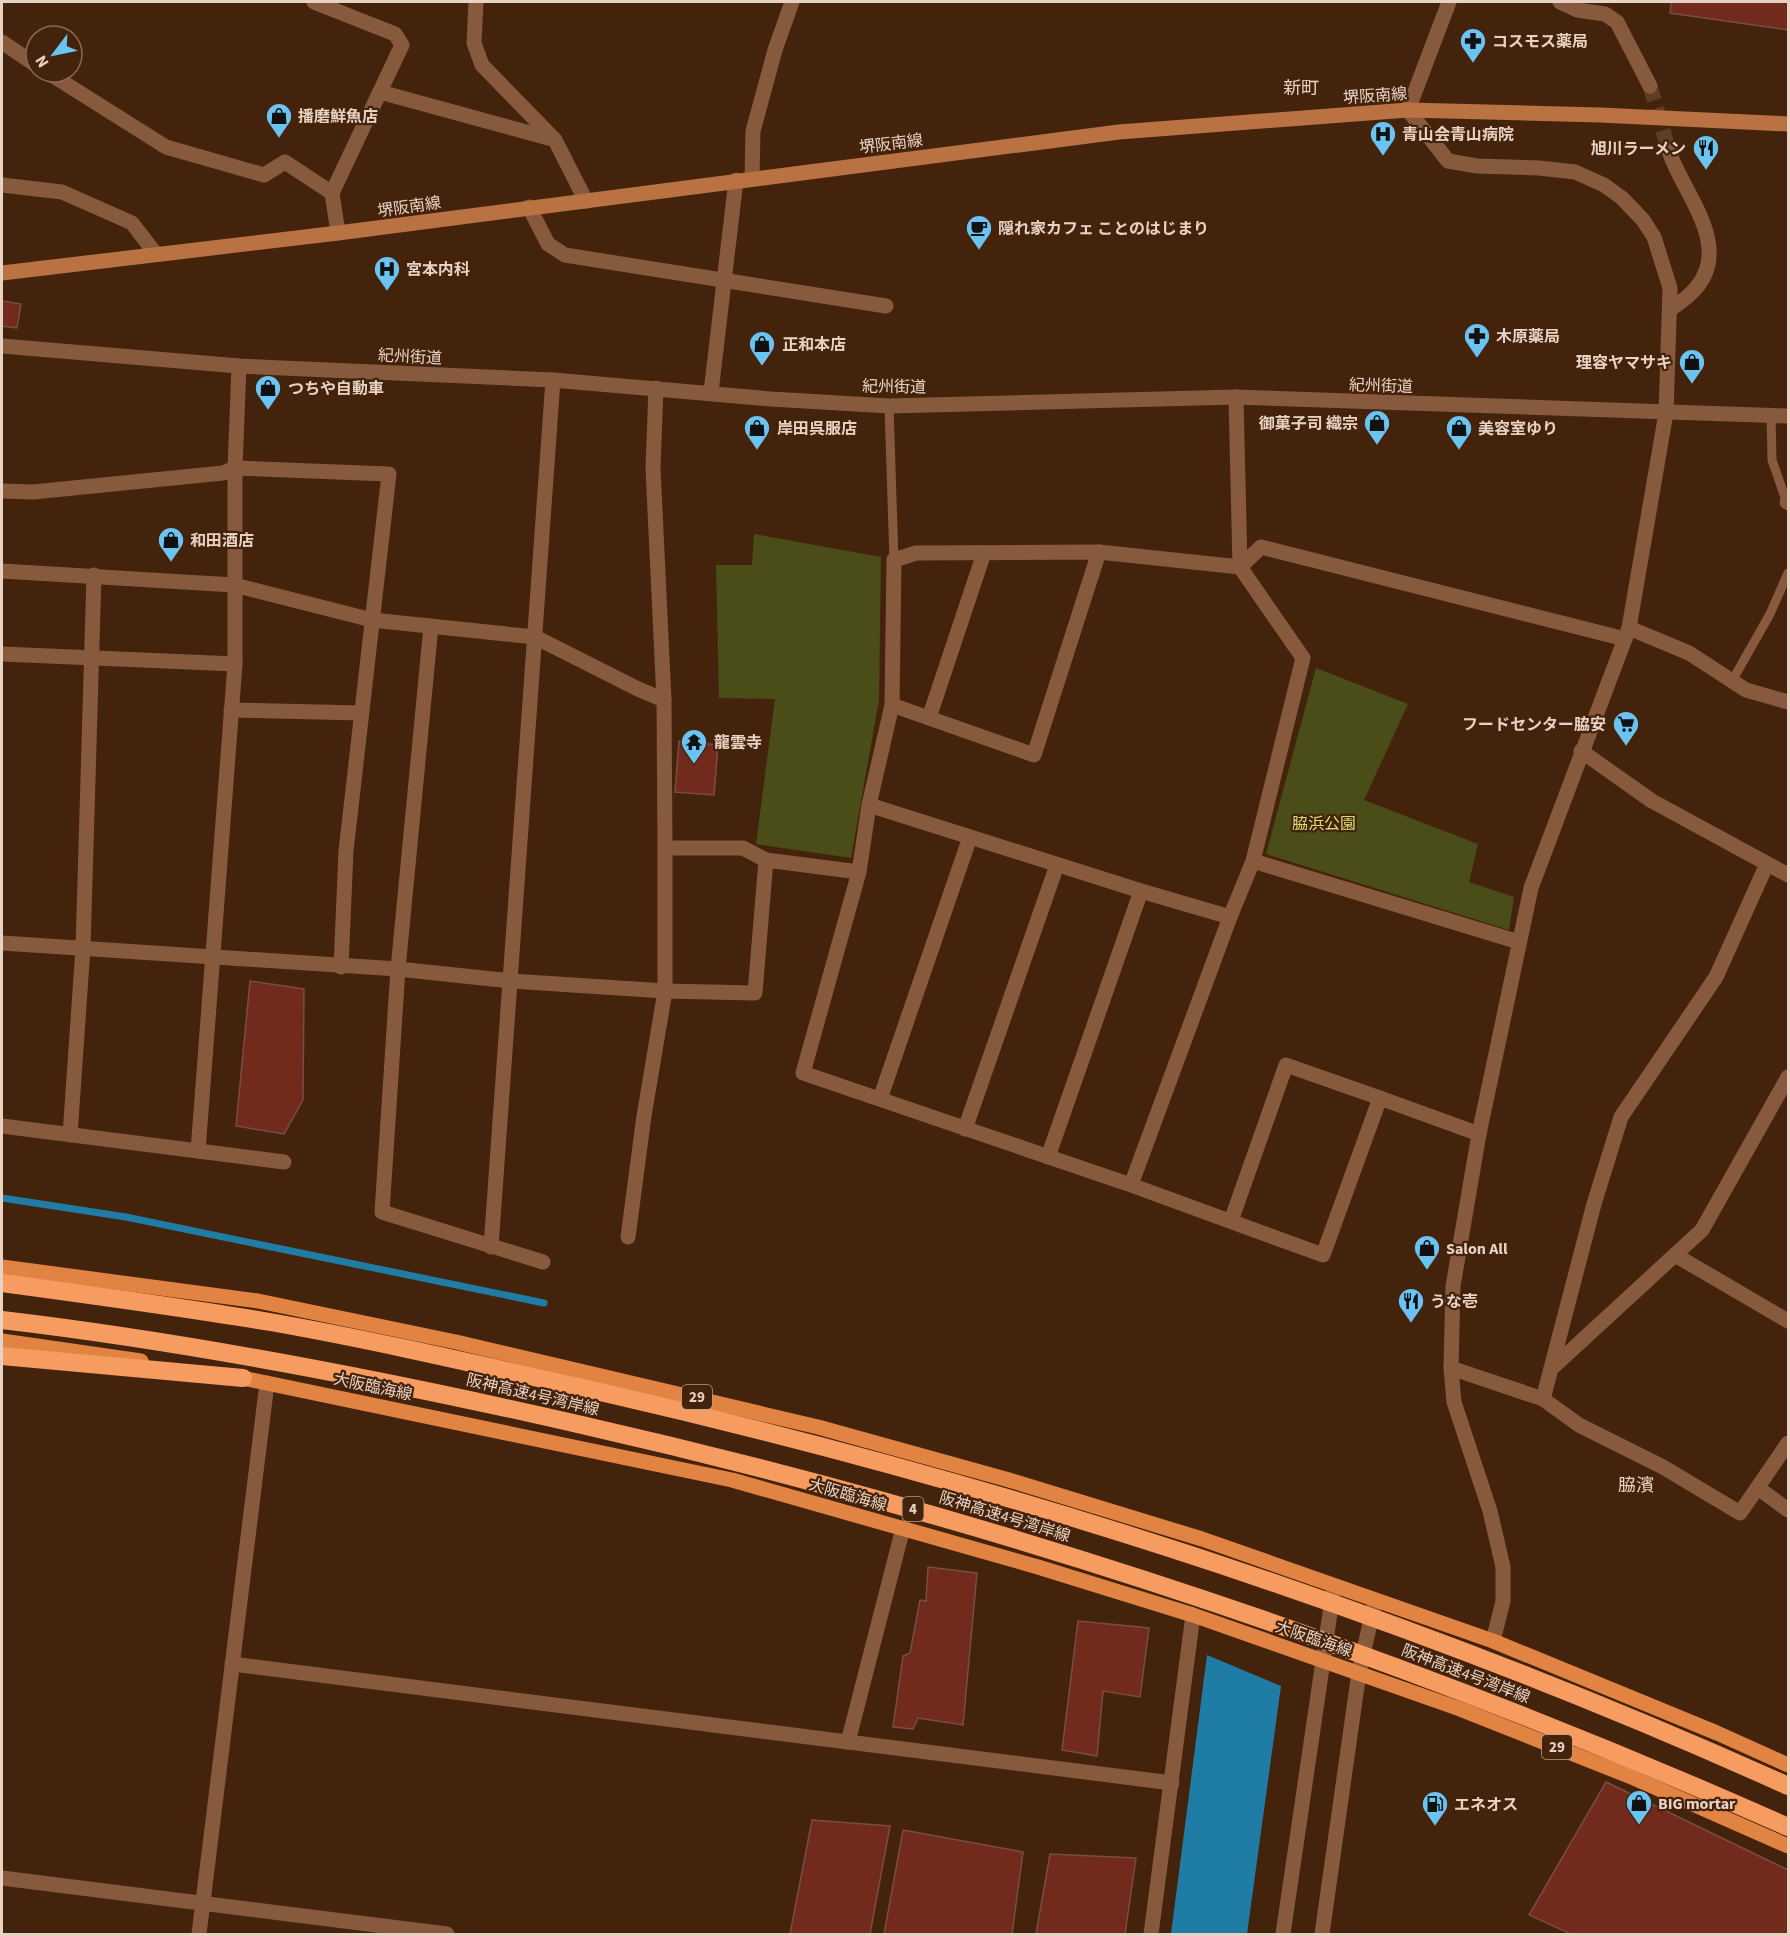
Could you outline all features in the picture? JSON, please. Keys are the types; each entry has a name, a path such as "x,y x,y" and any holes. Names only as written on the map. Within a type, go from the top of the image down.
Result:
{"highway":[{"name":"阪神高速4号湾岸線","path":"2,1283 272,1322 502,1370 733,1423 953,1482 1158,1544 1356,1611 1543,1681 1788,1786"},
{"name":"阪神高速4号湾岸線","path":"2,1320 76,1329 273,1360 484,1402 719,1456 942,1517 1141,1577 1344,1647 1542,1722 1788,1827"},
{"path":"2,1356 243,1378"}],"main road":[{"name":"堺阪南線","path":"2,273 155,253 338,234 529,207 1119,132 1408,110 1600,115 1788,124"},
{"name":"29","path":"2,1267 258,1301 641,1384 818,1427 1009,1480 1202,1539 1493,1641 1717,1733 1788,1766"},
{"name":"大阪臨海線","path":"2,1341 243,1378 732,1480 903,1528 1193,1615 1359,1672 1629,1776 1788,1846"}],"street":[{"path":"314,2 395,34 402,45 332,193 338,234"},
{"path":"476,2 474,43 482,65 555,140 586,201"},
{"path":"711,392 724,281 753,131 775,50 792,2"},
{"path":"1449,2 1408,110 1448,161 1477,166 1575,172 1604,185 1622,198 1643,220 1654,237 1670,288 1671,309 1666,413 1627,633 1531,888 1479,1134 1453,1286 1451,1368 1454,1402 1490,1511 1503,1567 1503,1601 1493,1641"},
{"path":"1560,2 1577,10 1605,14 1617,22 1650,86"},
{"path":"2,42 24,57"},
{"path":"65,84 166,147 264,175 285,162 332,193"},
{"path":"380,92 555,140"},
{"path":"1669,151 1677,175 1702,218 1709,238 1707,266 1697,288 1671,309"},
{"path":"2,185 62,192 132,223 155,253"},
{"path":"529,207 548,244 565,255 886,306"},
{"name":"紀州街道","path":"2,346 239,366 553,380 771,399 889,406 1236,397 1788,416"},
{"path":"198,1151 235,664 235,468 239,366"},
{"path":"491,1247 553,380"},
{"path":"628,1237 644,1116 666,991 664,700 653,468 656,388"},
{"path":"1131,1185 1253,861 1303,658 1240,567 1236,397"},
{"path":"2,491 33,492 223,473 235,468 389,474 346,851 341,967"},
{"path":"1380,1098 1323,1255 1131,1185 803,1073 859,872 869,805 892,705 894,560 916,553 1100,552 1240,567 1261,547 1627,633 1689,653 1746,690 1788,702"},
{"path":"892,705 1034,755 1100,552"},
{"path":"929,718 984,553"},
{"path":"2,572 94,575 234,585 372,620 535,637 638,690 664,700"},
{"path":"70,1135 83,948 94,575"},
{"path":"430,626 398,969 382,1212 543,1262"},
{"path":"2,654 92,660 235,664"},
{"path":"231,710 361,713"},
{"path":"1581,751 1652,801 1788,875"},
{"path":"869,805 1230,917"},
{"path":"880,1099 970,837"},
{"path":"665,848 743,848 766,860 859,872"},
{"path":"2,944 398,969 511,981 666,991 755,993 766,860"},
{"path":"1253,861 1519,942"},
{"path":"1543,1399 1594,1204 1622,1117 1716,977 1767,864"},
{"path":"965,1129 1057,865"},
{"path":"1048,1157 1141,891"},
{"path":"1231,1221 1286,1065 1479,1134"},
{"path":"1550,1369 1702,1230 1788,1077"},
{"path":"2,1126 284,1162"},
{"path":"1675,1255 1788,1321"},
{"path":"1451,1368 1543,1399 1578,1425 1663,1467 1740,1513 1788,1443"},
{"path":"199,1935 267,1383"},
{"path":"1758,1488 1788,1510"},
{"path":"848,1742 903,1528"},
{"path":"1283,1935 1321,1659 1334,1586"},
{"path":"1322,1935 1359,1672 1375,1600"},
{"path":"1151,1935 1193,1615"},
{"path":"232,1664 1172,1783"},
{"path":"2,1878 447,1935"}],"lane":[{"path":"889,406 894,560"},
{"path":"1771,415 1772,460 1788,504"},
{"path":"1732,681 1770,614 1788,573"}],"green space":[{"path":"754,534 881,557 879,700 851,858 756,844 775,699 719,698 716,565 752,565"},
{"name":"脇浜公園","path":"1316,668 1408,704 1364,800 1478,844 1469,882 1514,897 1509,930 1266,854"}],"water":[{"path":"1207,1655 1281,1686 1247,1934 1171,1934"}],"building":[{"path":"1671,2 1788,2 1788,30 1670,13"},
{"path":"2,301 21,304 17,328 2,326"},
{"path":"679,741 718,745 714,795 675,792"},
{"path":"250,981 304,989 303,1100 284,1134 236,1126"},
{"path":"928,1567 977,1573 963,1725 918,1718 913,1729 893,1727 903,1656 910,1653 920,1600 926,1601"},
{"path":"1078,1621 1149,1628 1140,1697 1103,1691 1097,1756 1062,1750"},
{"name":"BIG mortar","path":"1606,1782 1788,1870 1788,1934 1571,1934 1529,1915"},
{"path":"812,1820 890,1826 870,1934 790,1934"},
{"path":"903,1830 1023,1852 1012,1934 884,1934"},
{"path":"1050,1854 1136,1858 1125,1934 1036,1934"}],"waterway":[{"path":"2,1198 126,1217 544,1303"}],"tunnel":[{"path":"1650,86 1669,151"}],"place":[{"name":"コスモス薬局","path":"1473,64"},
{"name":"播磨鮮魚店","path":"279,139"},
{"name":"青山会青山病院","path":"1383,157"},
{"name":"旭川ラーメン","path":"1706,171"},
{"name":"隠れ家カフェ ことのはじまり","path":"979,251"},
{"name":"宮本内科","path":"387,292"},
{"name":"木原薬局","path":"1477,359"},
{"name":"正和本店","path":"762,367"},
{"name":"理容ヤマサキ","path":"1692,385"},
{"name":"つちや自動車","path":"268,411"},
{"name":"御菓子司 織宗","path":"1377,446"},
{"name":"岸田呉服店","path":"757,451"},
{"name":"美容室ゆり","path":"1459,451"},
{"name":"和田酒店","path":"171,563"},
{"name":"フードセンター脇安","path":"1626,747"},
{"name":"龍雲寺","path":"694,765"},
{"name":"Salon All","path":"1427,1271"},
{"name":"うな壱","path":"1411,1324"},
{"name":"BIG mortar","path":"1639,1826"},
{"name":"エネオス","path":"1435,1827"}],"district":[{"name":"新町","path":"1301,88"},
{"name":"脇濱","path":"1636,1485"}]}
